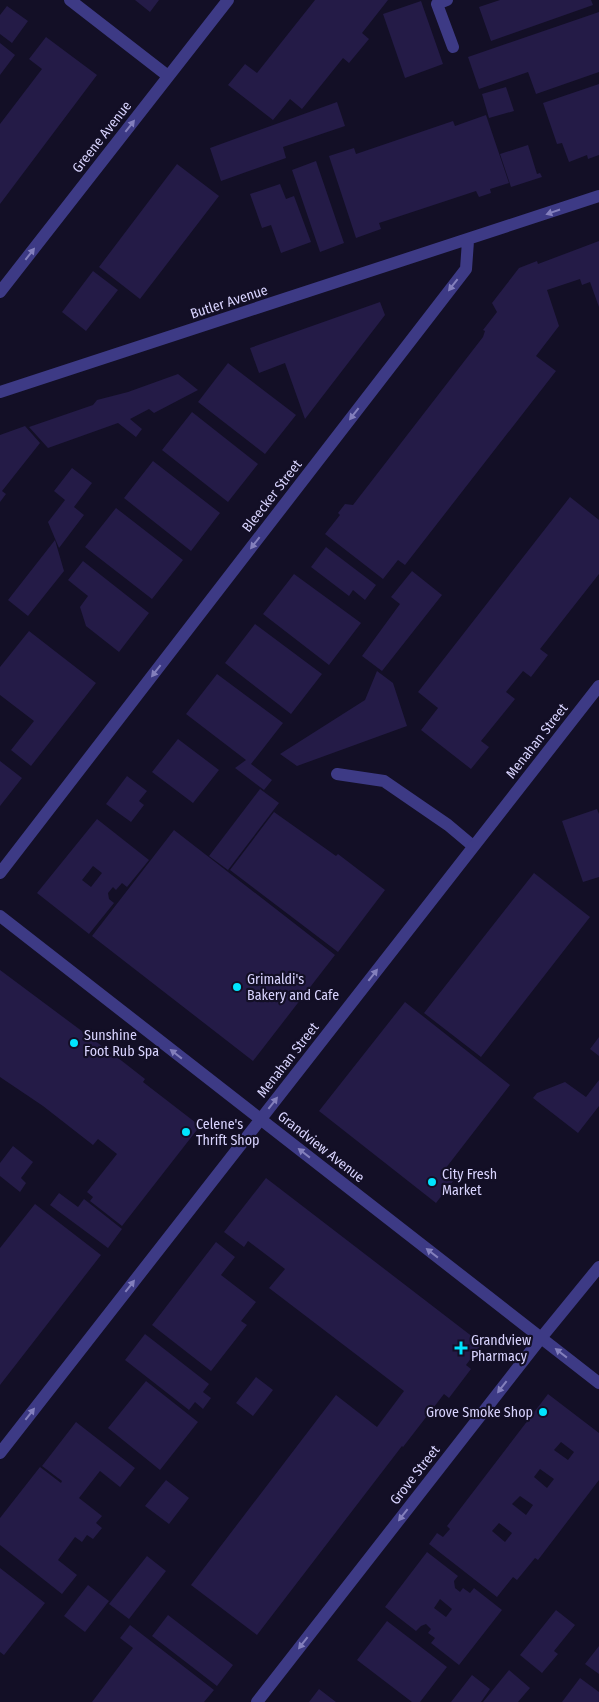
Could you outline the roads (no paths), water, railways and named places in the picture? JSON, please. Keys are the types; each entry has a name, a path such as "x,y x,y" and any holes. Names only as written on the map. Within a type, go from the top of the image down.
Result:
{"street":[{"path":"70,0 168,76"},
{"name":"Greene Avenue","path":"0,292 228,0"},
{"path":"447,0 437,4 453,47"},
{"path":"468,241 599,196"},
{"name":"Butler Avenue","path":"0,392 468,241"},
{"name":"Bleecker Street","path":"0,873 466,269 468,241"},
{"name":"Menahan Street","path":"0,1453 599,686"},
{"path":"336,774 384,781 448,825 473,846"},
{"name":"Grandview Avenue","path":"0,916 599,1383"},
{"name":"Grove Street","path":"257,1702 541,1338 599,1267"}],"place":[{"name":"Grimaldi's Bakery and Cafe","path":"237,987"},
{"name":"Sunshine Foot Rub Spa","path":"74,1043"},
{"name":"Celene's Thrift Shop","path":"186,1132"},
{"name":"City Fresh Market","path":"432,1182"},
{"name":"Grandview Pharmacy","path":"461,1348"},
{"name":"Grove Smoke Shop","path":"543,1412"}]}
